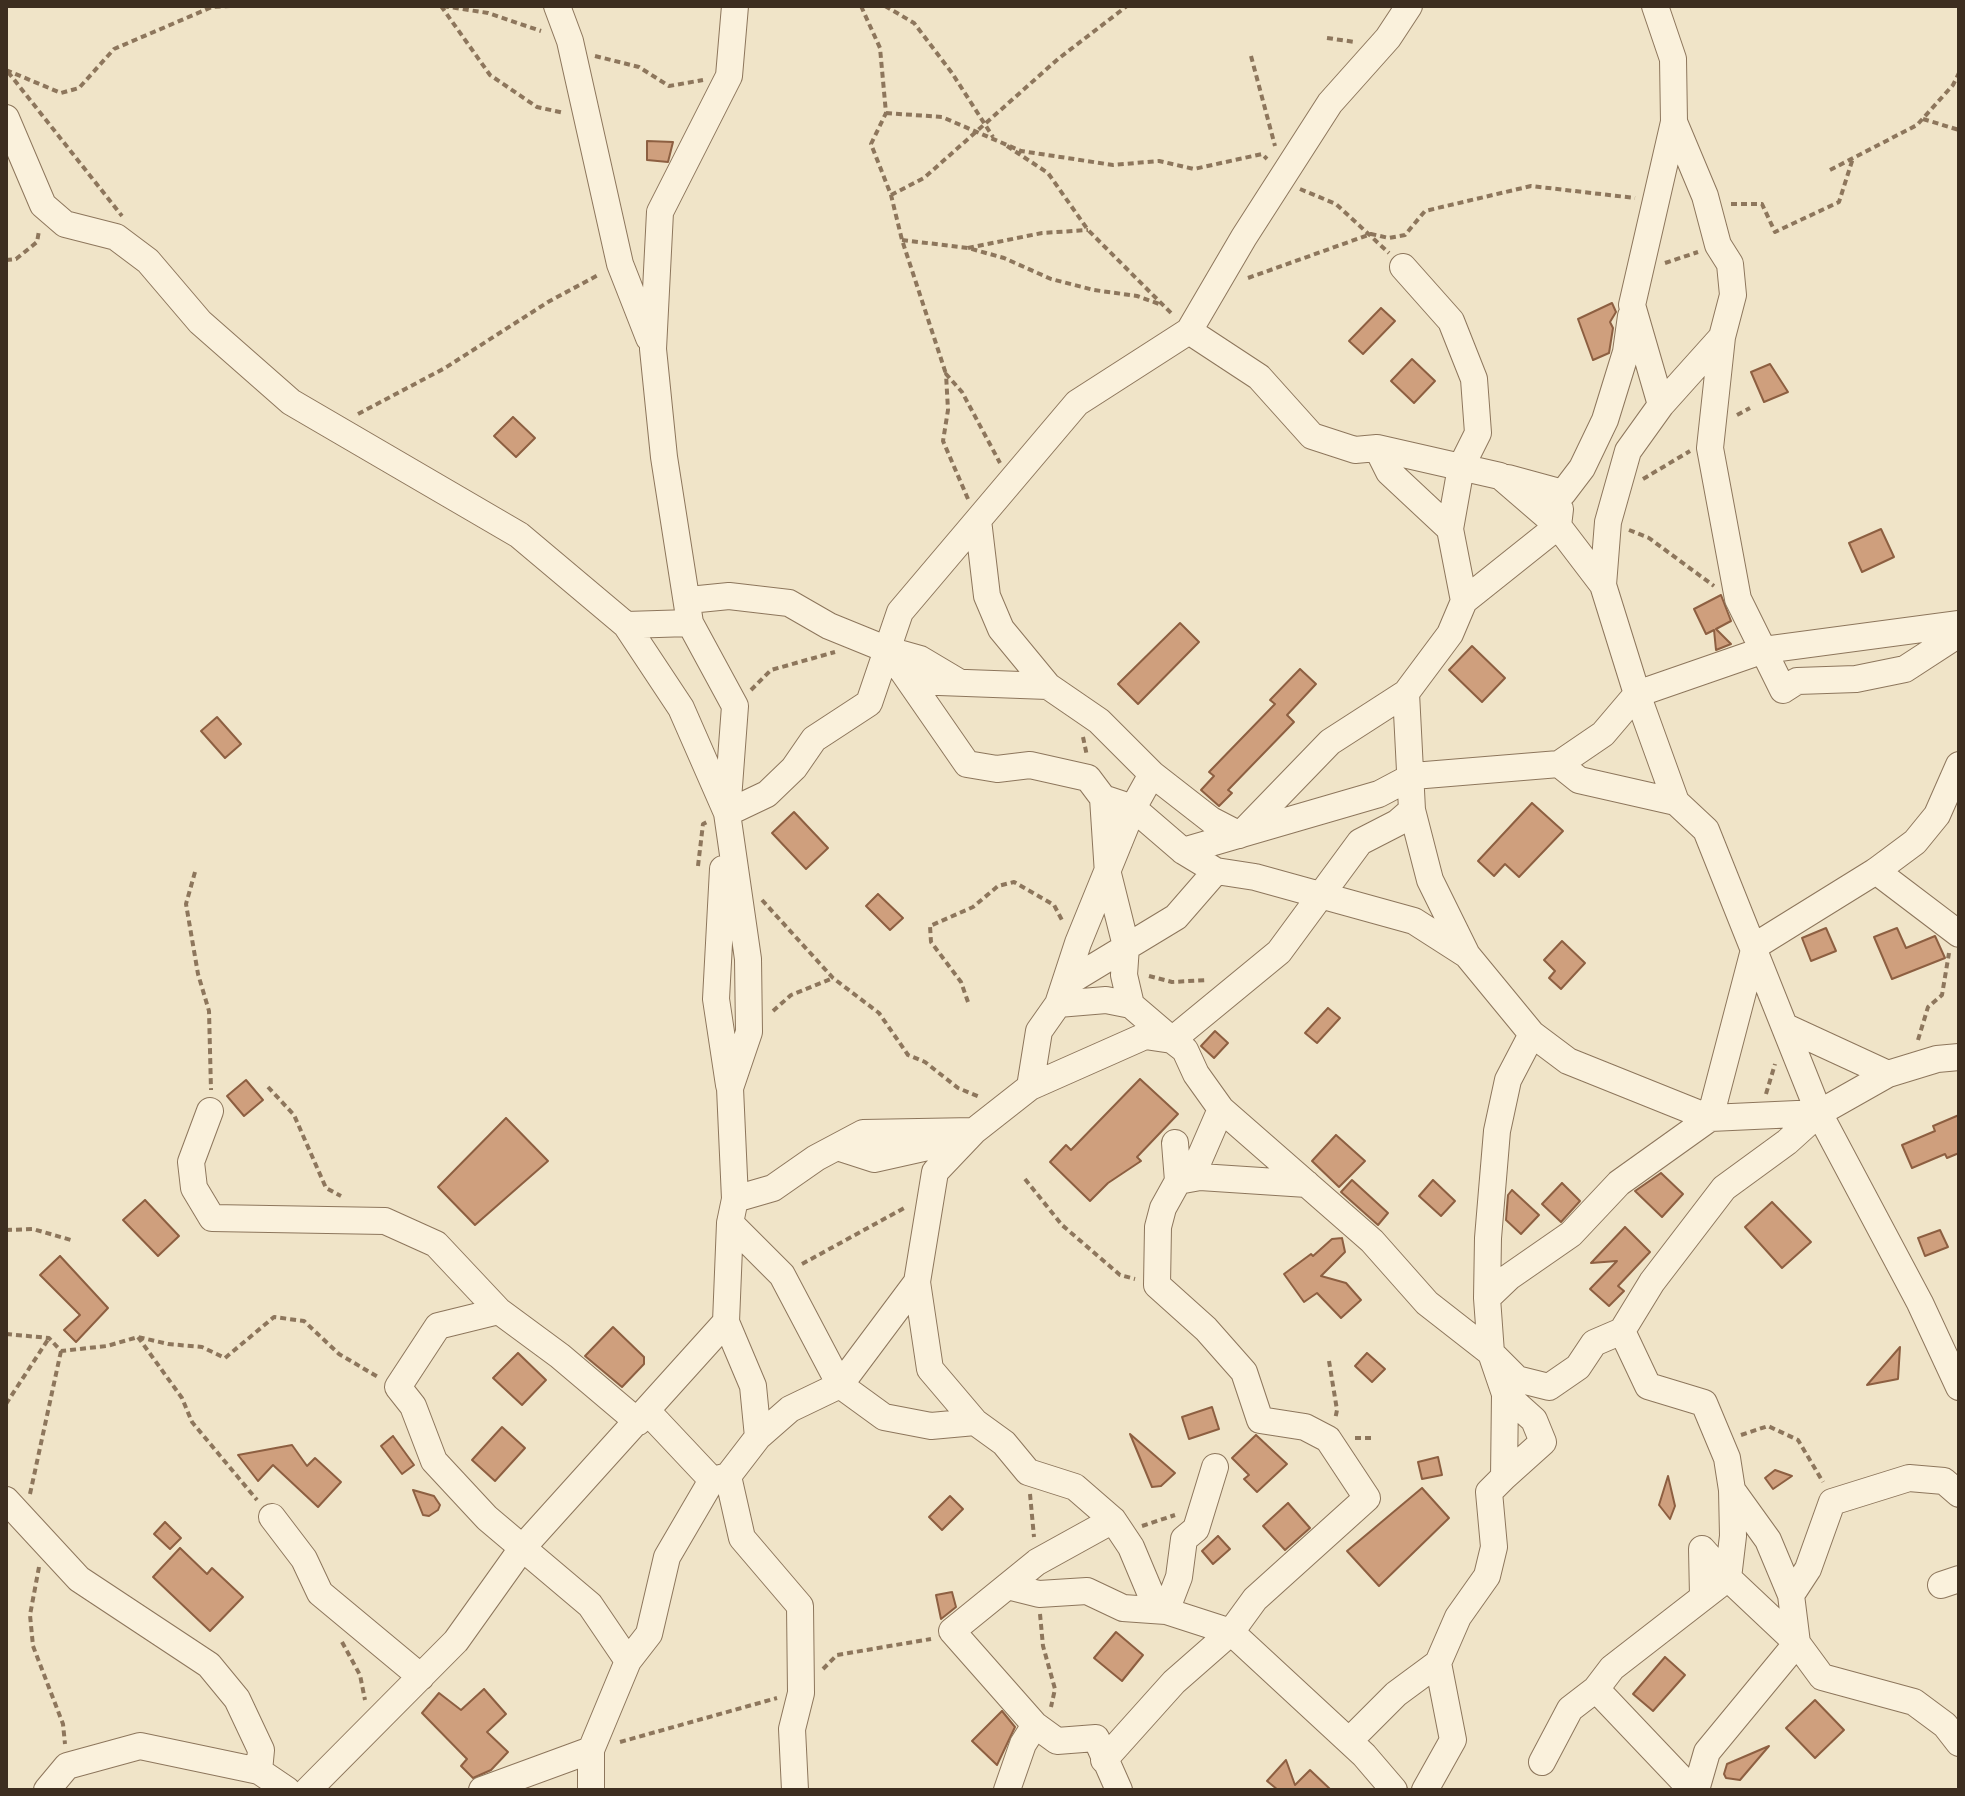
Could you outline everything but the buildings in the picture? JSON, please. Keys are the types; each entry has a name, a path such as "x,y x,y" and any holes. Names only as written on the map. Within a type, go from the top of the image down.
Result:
{"street":[{"path":"557,6 570,41 620,264 653,349"},
{"path":"735,6 729,76 660,212 653,349 664,457 690,612 735,706 716,999 730,1088 732,1211 726,1322 753,1386 758,1437"},
{"path":"727,813 767,794 794,768 814,739 869,703 878,645 900,612 1077,403 1189,331 1330,103 1388,38 1409,6"},
{"path":"1240,835 1330,742 1406,693 1450,634 1464,601 1558,526 1563,493 1582,468 1605,420 1626,352 1632,305 1674,122 1673,59 1655,6"},
{"path":"6,118 43,205 65,224 116,237 138,253 200,322 291,402 519,535 626,625 681,708 727,813 748,959 749,1032 730,1088"},
{"path":"1674,122 1718,245 1730,264 1733,295 1722,337 1710,448 1738,599 1783,690 1797,681 1856,679 1905,669 1959,634"},
{"path":"1403,267 1451,321 1474,379 1478,433 1461,467 1450,529 1464,601"},
{"path":"1632,305 1661,405"},
{"path":"1189,331 1259,377 1312,436 1355,450 1377,448 1563,493"},
{"path":"1603,585 1608,522 1628,451 1661,405 1722,337"},
{"path":"1377,448 1389,472 1450,529"},
{"path":"1500,476 1558,526 1603,585 1637,694 1676,802 1706,830 1755,946 1819,1113 1920,1303 1959,1387"},
{"path":"978,520 987,596 1001,629 1048,686 1099,721 1152,774 1211,820 1240,835"},
{"path":"626,625 690,612 729,596 769,598 789,603 829,626 920,659 959,682"},
{"path":"1183,851 1379,794 1413,776 1559,764 1603,734 1637,694 1764,650 1959,624"},
{"path":"878,645 912,681 967,764 997,769 1030,765 1095,788 1133,808 1183,851 1216,871 1255,877 1414,921 1467,955"},
{"path":"912,681 1048,686"},
{"path":"1406,693 1413,776 1412,810 1430,880 1467,955 1532,1034 1568,1061 1710,1118 1819,1113"},
{"path":"1559,764 1579,780 1676,802"},
{"path":"1487,1298 1509,1277 1571,1234 1619,1183 1710,1118 1755,946 1876,871 1915,842 1937,815 1959,765"},
{"path":"1030,1087 1039,1031 1062,993 1078,943 1133,808 1152,774"},
{"path":"1095,788 1108,874 1126,946 1124,975 1131,1005"},
{"path":"1166,1611 1152,1597 1131,1547 1117,1526 1075,1487 1028,1472 1004,1443 975,1422 930,1369 917,1282 935,1172 979,1128 1030,1087 1145,1036 1172,1040 1279,952 1360,842 1397,823 1412,810"},
{"path":"1062,993 1126,946 1176,917 1216,871"},
{"path":"1876,871 1956,930"},
{"path":"1062,993 1131,1005 1185,1050 1196,1074 1221,1109 1372,1241 1427,1303 1491,1353 1517,1379 1549,1387 1578,1367 1594,1343 1622,1331 1652,1282 1724,1188 1787,1142 1819,1113 1898,1071 1958,1056"},
{"path":"1786,1027 1898,1071"},
{"path":"1504,1477 1505,1394 1491,1353 1487,1298 1488,1238 1497,1131 1508,1080 1532,1034"},
{"path":"1104,1760 1174,1682 1231,1632 1255,1599 1367,1498 1328,1439 1305,1427 1260,1420 1244,1372 1206,1329 1157,1285 1158,1227 1163,1208 1178,1181 1198,1162 1221,1109"},
{"path":"210,1111 191,1162 194,1188 212,1218 385,1221 436,1244 499,1311 642,1416 720,1478 742,1538 800,1606 803,1632 801,1693 792,1729 795,1790"},
{"path":"732,1211 773,1188 816,1158 840,1148 863,1133 979,1128"},
{"path":"1175,1143 1178,1181"},
{"path":"1178,1181 1200,1177 1307,1184"},
{"path":"732,1211 782,1275 840,1385 884,1417 931,1426 975,1422"},
{"path":"591,1790 591,1750 628,1661 649,1634 667,1557 720,1478 758,1437 790,1409 840,1385 917,1282"},
{"path":"499,1311 438,1326 398,1387 413,1406 434,1461 487,1518 590,1605 628,1661"},
{"path":"308,1790 456,1641 523,1547 642,1416 679,1370 726,1322"},
{"path":"1542,1762 1570,1709 1596,1689 1612,1668 1728,1578 1733,1536 1732,1490 1727,1458 1704,1403 1648,1386 1622,1331"},
{"path":"1349,1741 1396,1694 1438,1663 1458,1617 1487,1576 1494,1547 1489,1492 1543,1442 1534,1420 1505,1394"},
{"path":"1166,1611 1179,1577 1184,1539 1196,1529 1202,1501 1215,1467"},
{"path":"1791,1595 1808,1569 1832,1502 1909,1478 1944,1481 1959,1494"},
{"path":"1596,1689 1694,1790 1707,1752 1797,1643 1791,1595 1768,1540 1732,1490"},
{"path":"6,1500 79,1579 209,1665 237,1699 261,1750 259,1771"},
{"path":"272,1517 304,1559 320,1593 421,1677"},
{"path":"1117,1526 1037,1562 1011,1587 976,1608 952,1631 1035,1725 1057,1741 1096,1738 1119,1790"},
{"path":"1703,1596 1702,1549 1797,1643 1822,1677 1914,1702 1945,1725 1959,1743"},
{"path":"1011,1587 1039,1594 1087,1591 1123,1608 1166,1611 1231,1632 1349,1741 1394,1790"},
{"path":"1425,1790 1453,1740 1438,1663"},
{"path":"1007,1790 1023,1744 1035,1725"},
{"path":"47,1790 67,1766 140,1746 259,1771 287,1790"},
{"path":"482,1790 591,1750"}],"path":[{"path":"6,70 61,93 79,88 114,49 212,7 230,6"},
{"path":"441,6 490,75 537,107 549,107 588,123"},
{"path":"861,6 880,48 886,113 871,144 891,195 902,240 946,374 948,410 943,441 978,520"},
{"path":"885,6 914,23 952,73 995,139 1048,173 1088,230 1189,331"},
{"path":"891,195 924,178 1058,59 1127,6"},
{"path":"1251,56 1283,175"},
{"path":"6,70 131,226"},
{"path":"1830,170 1917,125 1953,85 1959,73"},
{"path":"886,113 942,117 1021,151 1113,165 1159,161 1194,169 1262,154 1303,192 1336,204 1403,267"},
{"path":"1923,119 1959,130"},
{"path":"1705,204 1762,204 1775,232 1839,202 1853,158"},
{"path":"1244,282 1253,274 1371,234 1389,238 1405,235 1425,211 1531,186 1656,199"},
{"path":"6,260 16,259 37,242 43,205"},
{"path":"968,248 1042,233 1088,230"},
{"path":"902,240 968,248 1004,258 1051,279 1094,290 1137,296 1164,306"},
{"path":"1640,271 1718,245"},
{"path":"330,424 373,408 445,368 548,302 620,264"},
{"path":"946,374 962,392 1010,483"},
{"path":"1608,522 1649,538 1679,558 1701,580 1738,599"},
{"path":"735,706 771,670 878,645"},
{"path":"1075,705 1095,788"},
{"path":"195,872 186,904 198,974 209,1011 213,1063 210,1111"},
{"path":"968,1002 961,982 931,942 930,926 973,907 998,886 1014,882 1054,905 1070,936 1078,943"},
{"path":"761,898 833,978 879,1013 908,1055 925,1062 958,1088 977,1093 988,1109 979,1128"},
{"path":"1898,1071 1928,1007 1942,995 1956,930"},
{"path":"1126,946 1150,977 1172,982 1213,980"},
{"path":"749,1032 791,995 833,978"},
{"path":"1761,1116 1786,1027"},
{"path":"268,1087 294,1115 326,1188 348,1199"},
{"path":"1025,1179 1062,1225 1120,1275 1157,1285"},
{"path":"782,1275 912,1203"},
{"path":"6,1230 33,1229 71,1240"},
{"path":"6,1334 49,1338 61,1351 107,1346 138,1337 202,1347 225,1358 274,1317 304,1321 339,1354 398,1387"},
{"path":"138,1337 182,1398 192,1422 272,1517"},
{"path":"6,1404 49,1338"},
{"path":"1329,1361 1337,1410 1332,1430"},
{"path":"1727,1458 1742,1433 1768,1426 1798,1440 1832,1502"},
{"path":"1028,1472 1037,1562"},
{"path":"1117,1526 1173,1516 1202,1501"},
{"path":"1035,1725 1049,1717 1055,1689 1043,1646 1039,1594"},
{"path":"336,1629 360,1675 370,1727"},
{"path":"591,1750 801,1693 837,1655 919,1643 952,1631"}]}
